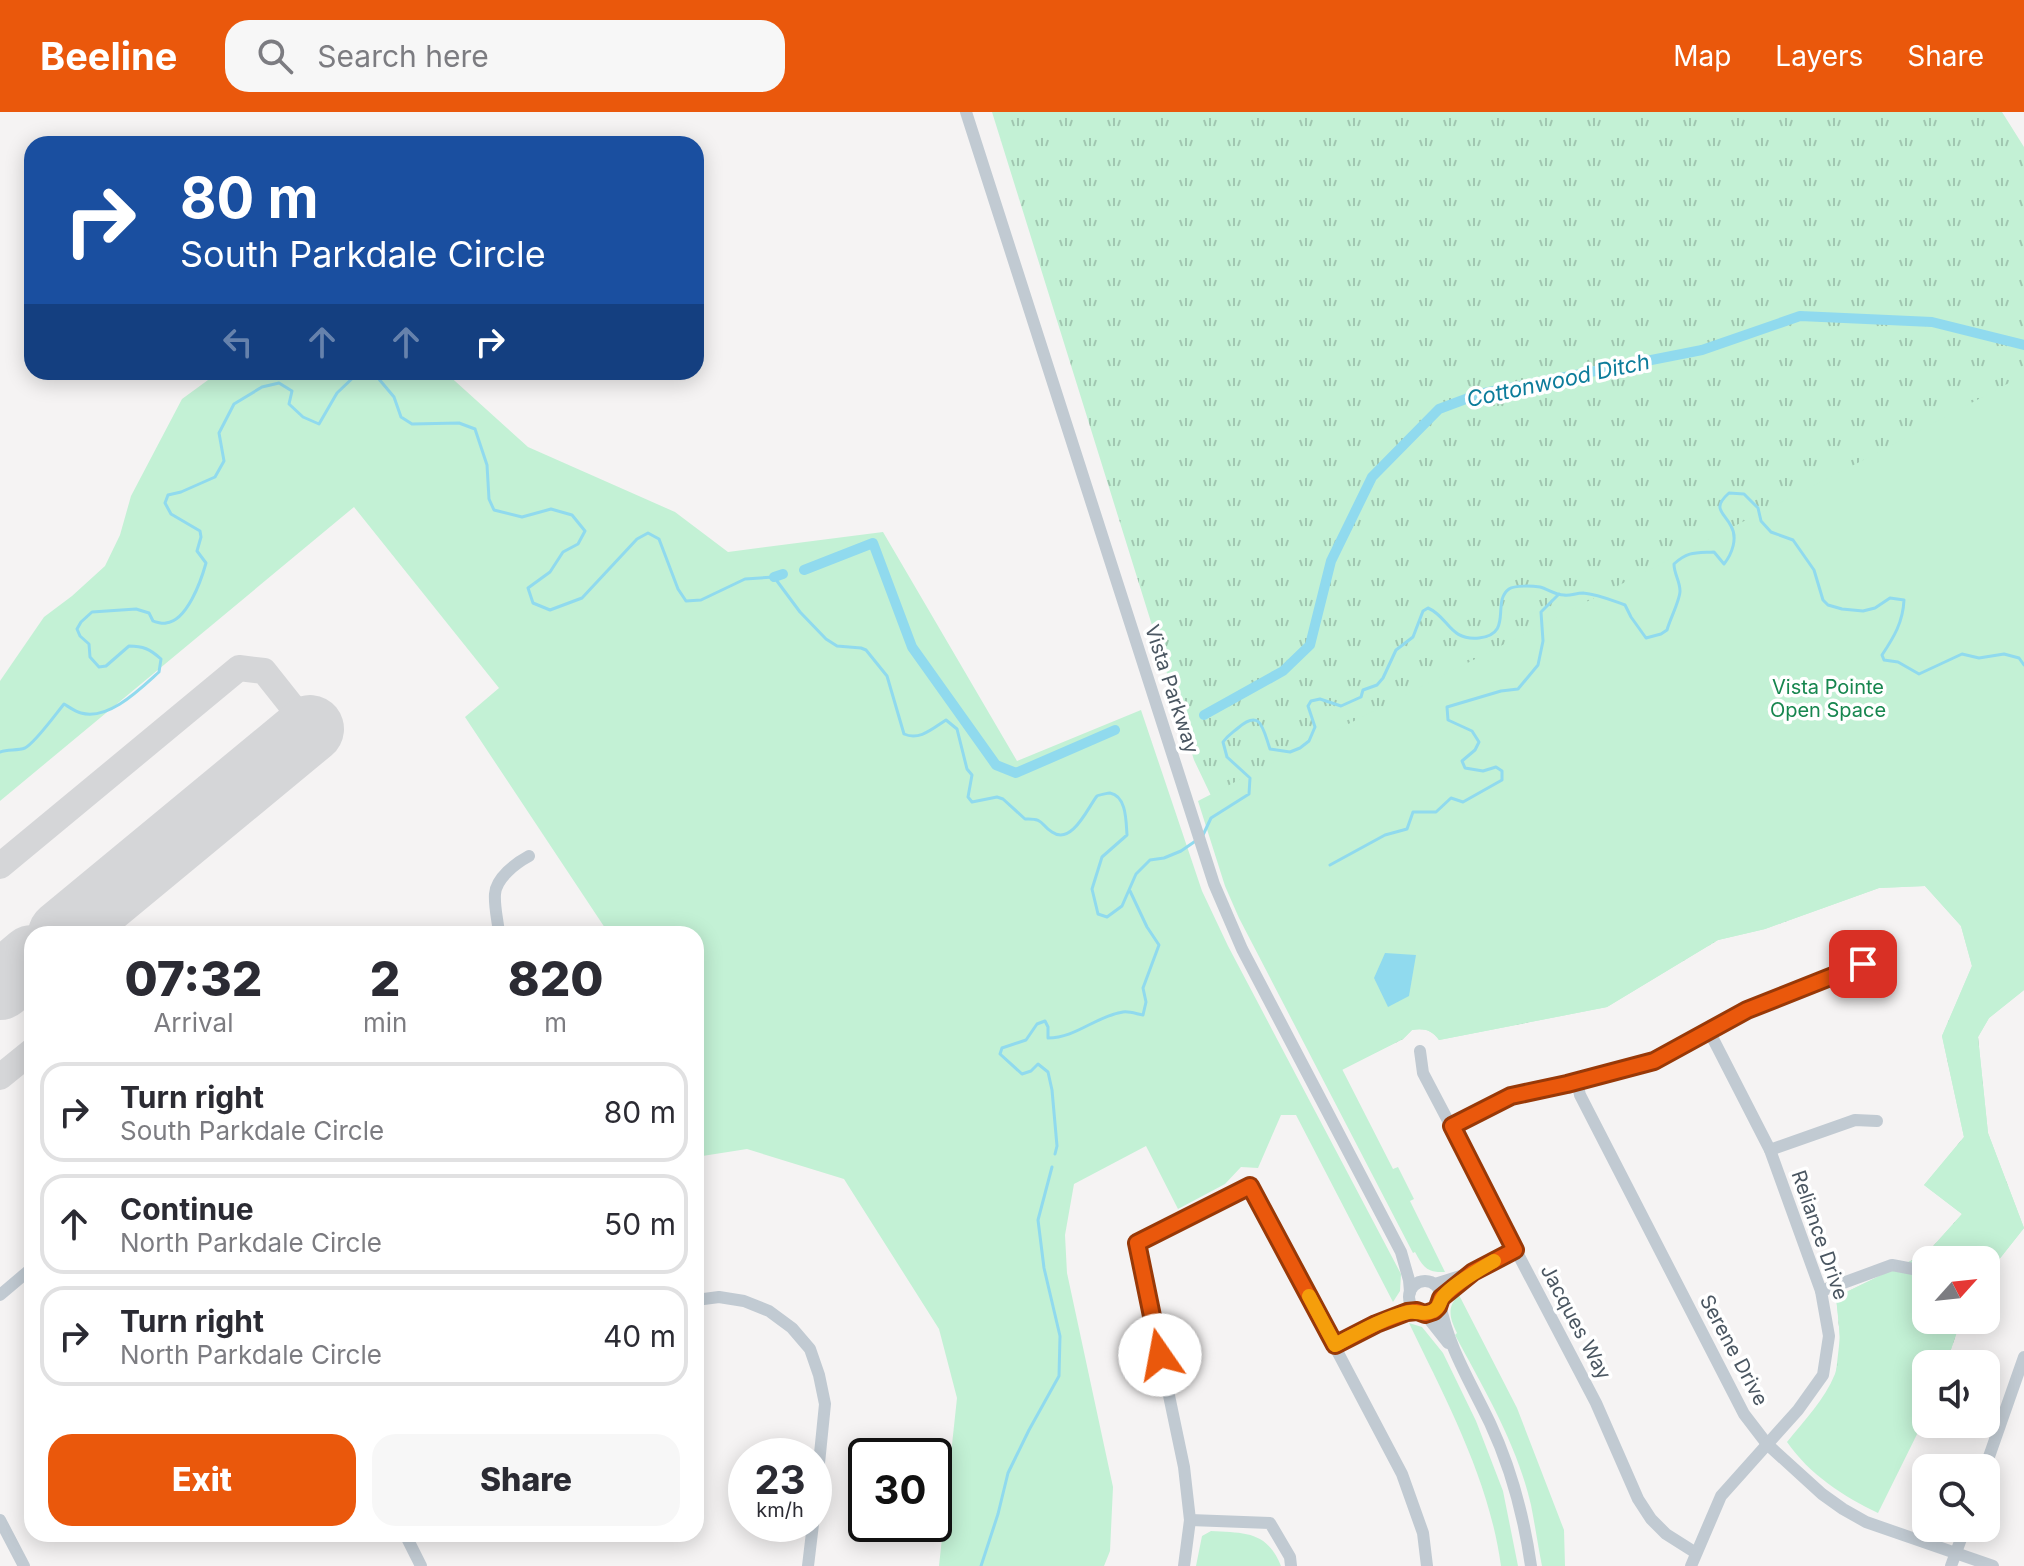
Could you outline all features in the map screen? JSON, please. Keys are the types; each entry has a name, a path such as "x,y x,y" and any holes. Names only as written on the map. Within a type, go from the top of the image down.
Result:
{"street":[{"name":"Vista Parkway","path":"966,112 1214,884 1242,949 1401,1252 1410,1294"},
{"path":"498,926 496,889 513,867 529,856"},
{"path":"1452,1126 1511,1096 1654,1061 1747,1010 1863,964 1887,964"},
{"name":"Reliance Drive","path":"1693,1560 1721,1496 1798,1410 1823,1375 1829,1336 1821,1291 1770,1150 1709,1031"},
{"name":"Jacques Way","path":"1420,1051 1423,1073 1596,1403 1638,1499 1651,1519 1693,1560"},
{"name":"Serene Drive","path":"1577,1082 1580,1095 1744,1414 1767,1444 1822,1494 1866,1522 1954,1560 1993,1566"},
{"path":"1770,1150 1855,1120 1877,1121"},
{"path":"1184,1566 1190,1520 1184,1467 1137,1243 1250,1186 1402,1474 1423,1533 1427,1566"},
{"path":"1376,1324 1410,1294 1416,1284 1473,1272 1515,1250"},
{"name":"Vista Parkway","path":"1401,1252 1430,1283"},
{"path":"1821,1291 1892,1265 1912,1269"},
{"path":"1335,1345 1407,1312 1434,1311 1441,1300 1473,1272"},
{"path":"0,1295 24,1275"},
{"path":"1430,1283 1439,1289 1452,1349"},
{"path":"1410,1294 1412,1307 1421,1312 1452,1349 1491,1425 1524,1526 1531,1566"},
{"path":"704,1299 719,1297 744,1301 769,1311 792,1328 810,1349 825,1404 822,1438"},
{"path":"1990,1454 2024,1357"},
{"path":"2011,1394 2024,1399"},
{"path":"0,1520 24,1566"},
{"path":"1190,1520 1270,1523 1290,1557 1291,1566"},
{"path":"409,1542 421,1566"},
{"path":"808,1566 811,1542"}],"green space":[{"path":"992,112 2002,112 2024,147 2024,990 1989,1018 1978,1037 1988,1133 2024,1228 2000,1258 2000,1246 1933,1246 1962,1214 1924,1185 1964,1137 1942,1036 1972,966 1961,926 1925,886 1879,888 1765,929 1718,940 1607,1007 1439,1040 1427,1030 1412,1030 1403,1039 1342,1070 1194,760"},
{"name":"Vista Pointe Open Space","path":"2024,375 2024,990 1989,1018 1978,1037 1988,1133 2024,1228 2000,1258 2000,1246 1933,1246 1962,1214 1924,1185 1964,1137 1942,1036 1972,966 1961,926 1925,886 1879,888 1765,929 1718,940 1607,1007 1439,1040 1427,1030 1412,1030 1403,1039 1342,1069 1393,1169 1398,1167 1414,1199 1410,1201 1445,1272 1426,1268 1413,1253 1239,918 1225,886 1198,801"},
{"path":"208,380 454,380 528,447 675,512 728,552 883,532 1017,761 1141,710 1202,891 1401,1274 1400,1291 1393,1302 1296,1115 1281,1115 1258,1168 1241,1167 1225,1184 1178,1209 1146,1146 1074,1184 1065,1235 1067,1273 1113,1487 1110,1551 1104,1566 939,1566 942,1542 952,1542 952,1445 957,1398 939,1329 844,1179 747,1149 704,1156 704,926 604,926 465,717 499,688 354,507 0,801 0,681 44,617 105,566 120,535 131,496 182,399"},
{"path":"1912,1260 1912,1334 1956,1334 1951,1350 1912,1350 1912,1366 1836,1372 1840,1337 1836,1297"},
{"name":"Vista Pointe Open Space","path":"1912,1260 1912,1334 1956,1334 1951,1350 1912,1350 1912,1438 1915,1438 1878,1513 1828,1484 1806,1465 1787,1442 1820,1401 1835,1374 1840,1346 1836,1297"},
{"path":"1459,1295 1517,1408 1564,1530 1565,1566 1542,1566 1531,1505 1517,1460 1499,1417 1455,1335 1451,1309"},
{"path":"1409,1323 1422,1327 1443,1353 1476,1421 1503,1491 1518,1566 1501,1566 1477,1472"},
{"path":"1211,1531 1244,1534 1262,1540 1281,1566 1196,1566 1202,1536"}],"water":[{"path":"1385,953 1416,955 1409,996 1388,1007 1374,978"}],"waterway":[{"name":"Cottonwood Ditch","path":"1204,715 1283,671 1310,645 1331,561 1372,477 1439,409 1479,394 1702,350 1800,316 1932,322 2024,345"},
{"path":"0,752 25,748 64,704 81,713 102,712 124,702 159,672 161,659 146,649 134,646 129,646 106,666 99,667 90,657 89,644 77,629 92,612 136,609 149,613 153,621 165,623 174,621 187,608 206,563 197,551 200,531 171,514 165,503 168,495 215,477 224,461 219,433 234,404 262,387 279,383 292,391 289,404 303,417 319,424 337,393 351,380"},
{"path":"380,380 394,397 401,417 412,424 459,423 475,429 487,465 489,499 494,510 522,517 551,509 572,515 585,531 578,544 563,552 550,572 528,588 533,603 550,610 582,598 637,539 648,533 659,539 678,589 686,601 701,600 745,579 774,577 800,612 826,639 837,646 866,650 887,676 904,734 921,735 946,720 957,729 967,769 972,775 968,797 972,802 997,797 1003,799 1025,819 1039,821 1059,835 1073,830 1097,796 1110,793 1120,799 1127,835 1102,857 1092,889 1098,914 1107,917 1122,906 1136,874 1150,860 1181,851 1197,840"},
{"path":"1203,835 1211,818 1249,794 1250,778 1227,757 1223,742 1252,720 1263,728 1270,749 1290,752 1300,748 1309,741 1315,727 1308,706 1311,701 1320,699 1341,706 1361,697 1363,690 1377,685 1396,650 1413,637 1423,611 1428,608 1461,636 1479,638 1496,630 1504,595 1509,589 1537,587 1561,595 1594,595 1625,605 1646,638 1661,634 1667,630 1680,595 1674,564 1692,554 1714,552 1724,564 1729,556 1734,541 1733,531 1720,507 1729,493 1744,494 1758,508 1761,521 1771,532 1793,540 1814,570 1823,600 1828,605 1863,611 1875,608 1890,598 1904,600 1897,629 1882,655 1884,660 1898,662 1919,674 1962,654 1979,658 2004,654 2019,658 2024,665"},
{"name":"Cottonwood Ditch","path":"804,570 873,543 912,647 996,765 1016,773 1115,730"},
{"name":"Cottonwood Ditch","path":"774,577 783,574"},
{"path":"1330,865 1385,835 1407,829 1413,812 1436,812 1451,798 1463,802 1502,780 1502,771 1496,767 1483,771 1465,768 1462,761 1479,742 1472,731 1448,720 1447,707 1518,689 1538,665 1543,641 1541,612 1559,594"},
{"path":"1055,1154 1057,1146 1048,1072 1038,1064 1022,1074 1000,1054 1002,1048 1026,1040 1037,1024 1045,1021 1048,1038 1068,1034 1113,1014 1143,1015 1146,1002 1143,988 1159,945 1130,891"},
{"path":"981,1566 1008,1473 1059,1376 1060,1336 1044,1268 1038,1220 1052,1167"}],"taxiway":[{"path":"0,866 239,668 264,671 310,729"},
{"path":"0,1077 24,1058"}],"runway":[{"path":"72,926 310,729"},
{"path":"0,986 24,966"}],"slow traffic":[{"path":"1309,1296 1335,1345 1407,1312 1425,1314 1434,1311 1441,1298 1473,1272 1494,1261"}],"route":[{"path":"1160,1355 1137,1243 1250,1186 1335,1345 1407,1312 1429,1313 1438,1307 1441,1298 1473,1272 1515,1250 1452,1126 1511,1096 1654,1061 1747,1010 1863,964"}]}
